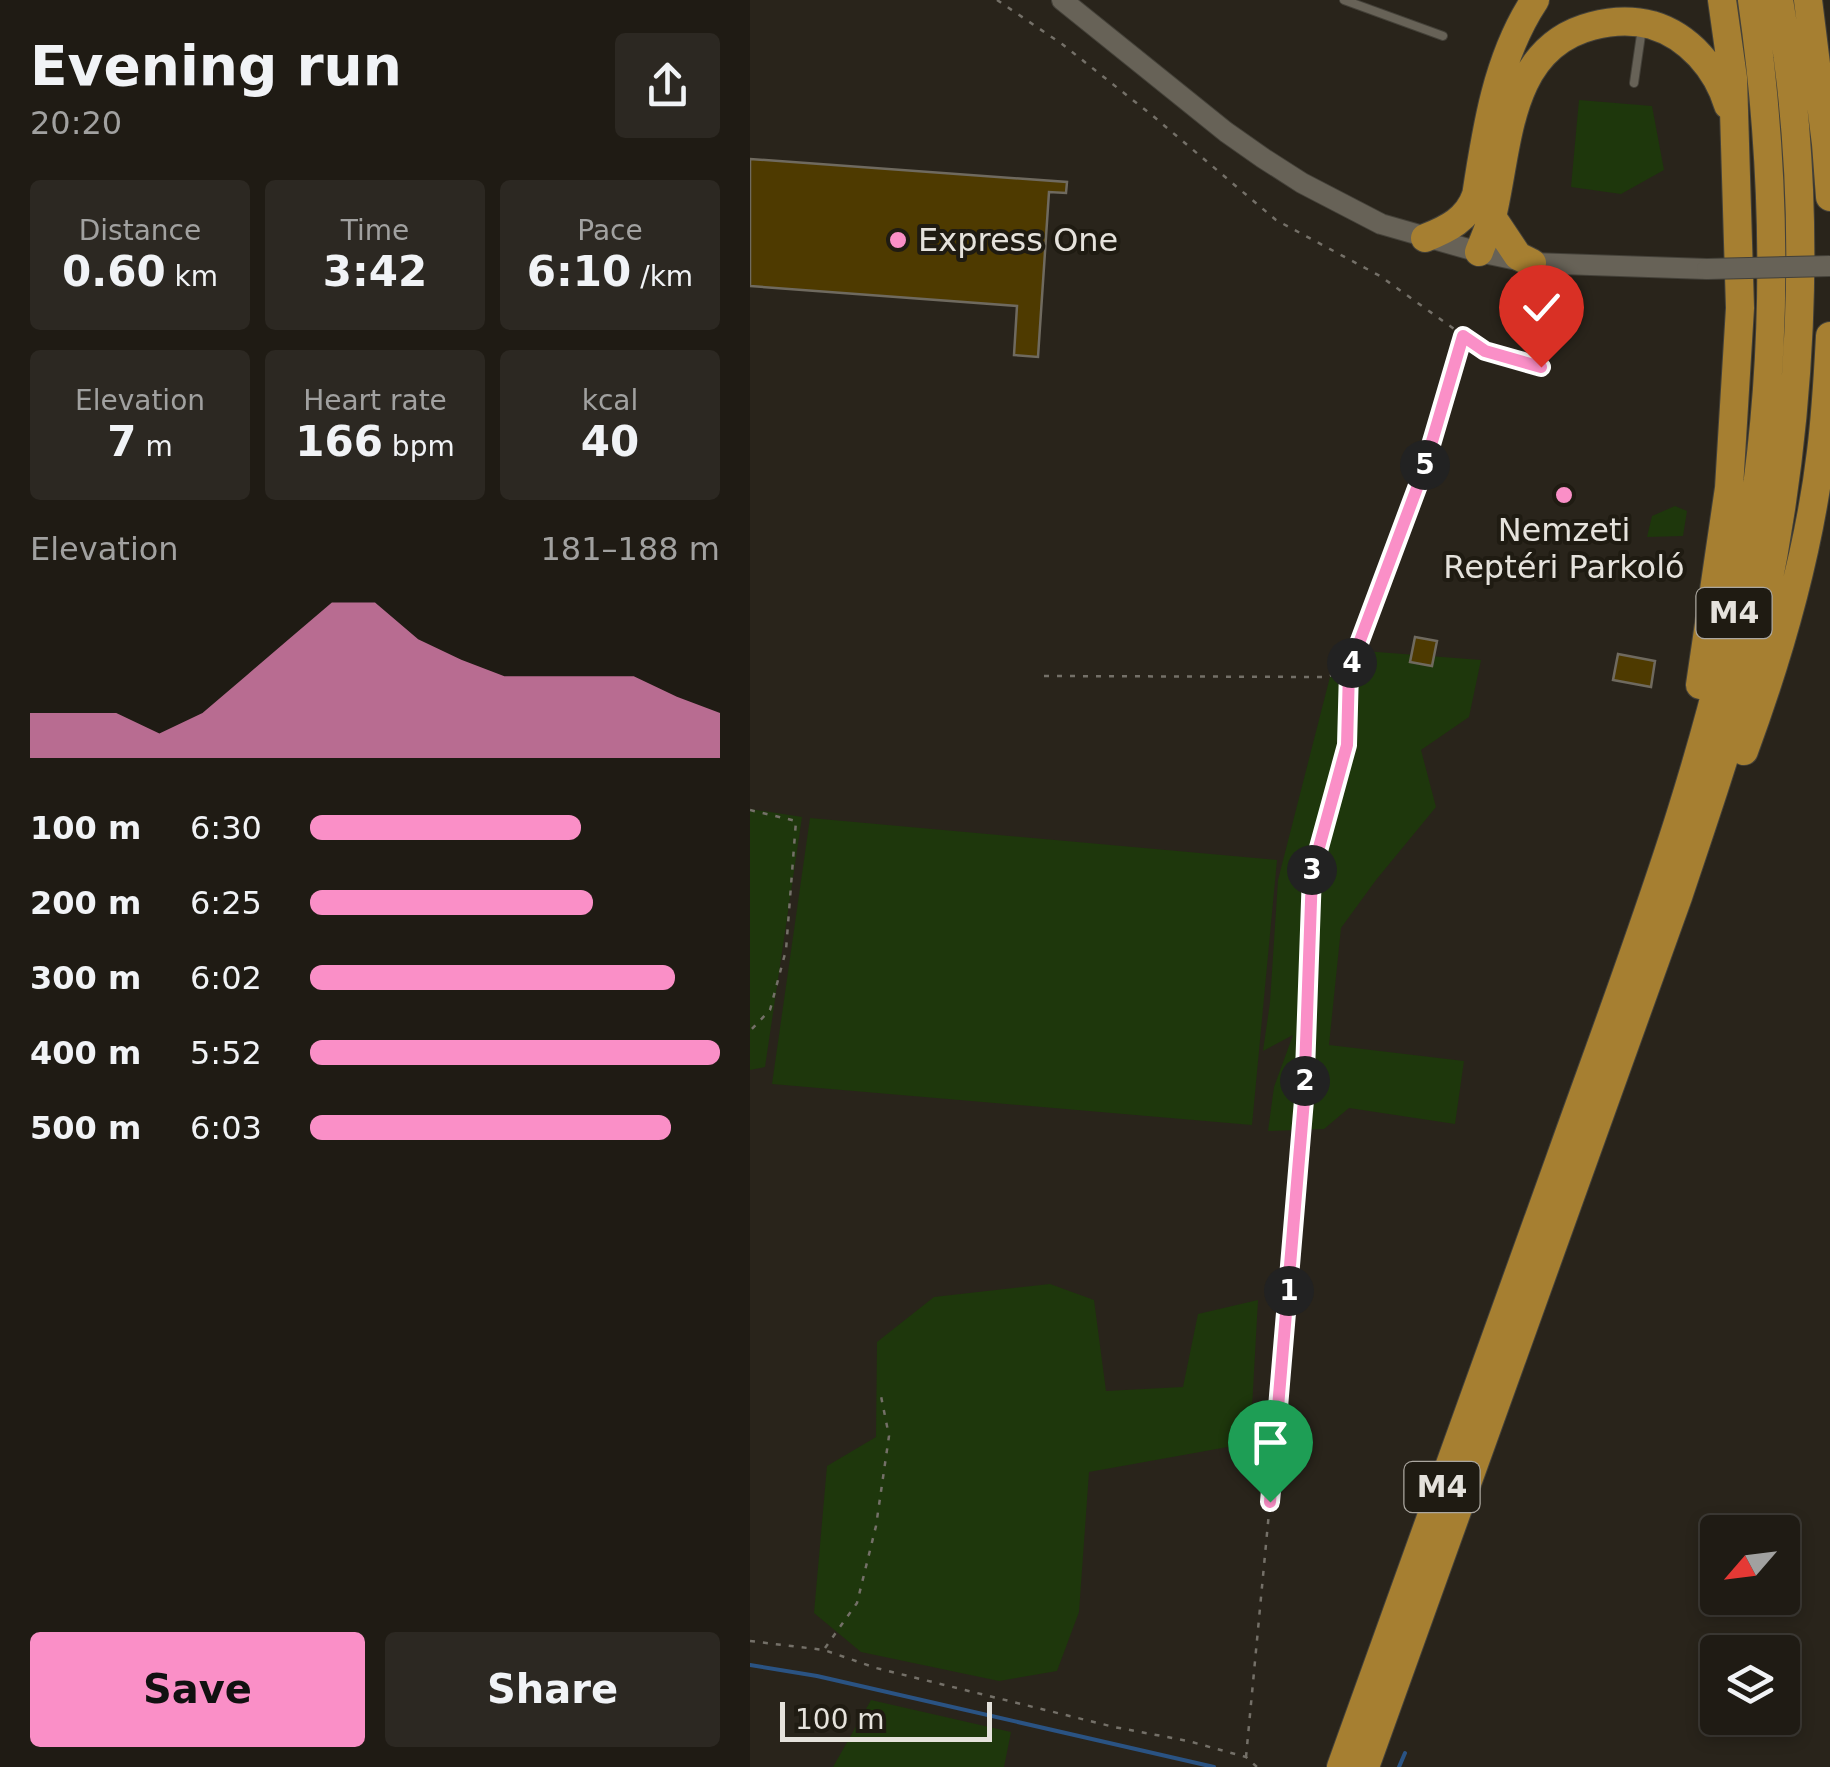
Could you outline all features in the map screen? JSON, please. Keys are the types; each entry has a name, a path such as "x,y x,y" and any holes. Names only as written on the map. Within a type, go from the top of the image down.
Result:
{"highway":[{"path":"1479,252 1493,102 1512,44 1534,0"},
{"path":"1722,0 1733,78 1740,308 1729,488 1708,638 1695,715 1661,838 1669,889 1701,866 1780,646 1821,454 1830,336"},
{"name":"M4","path":"1365,1767 1669,889 1730,636 1763,435 1770,337 1772,220 1764,92 1752,0"},
{"name":"M4","path":"1341,1767 1669,889 1722,768 1753,654 1773,554 1790,434 1798,331 1800,224 1793,117 1779,0"},
{"path":"1808,0 1828,132 1830,197"},
{"path":"1484,206 1516,102 1532,68 1558,42 1580,29 1605,22 1642,24 1673,33 1706,63 1726,97 1736,130"},
{"path":"1425,238 1459,221 1472,206 1484,206"},
{"path":"1484,206 1518,256 1532,264"}],"main road":[{"path":"1062,0 1263,158 1380,224 1532,264 1706,269 1830,266"}],"lane":[{"path":"1344,0 1443,36"},
{"path":"1634,83 1642,24"}],"path":[{"path":"997,0 1062,44 1276,220 1380,276 1485,351 1541,367"},
{"path":"1246,1757 1304,1100 1312,873 1347,745 1349,670 1423,472 1463,336"},
{"path":"1044,676 1326,678 1349,670"},
{"path":"750,810 796,821 786,950 770,1010 750,1031"},
{"path":"824,1650 856,1602 876,1526 889,1436 880,1396"},
{"path":"750,1641 824,1650 895,1673 1246,1757 1257,1767"}],"green space":[{"path":"1579,100 1652,106 1664,170 1621,194 1571,187"},
{"path":"1675,506 1687,511 1683,536 1647,537 1652,516"},
{"path":"1351,650 1481,660 1469,717 1421,750 1436,807 1341,928 1329,1045 1464,1061 1455,1124 1349,1108 1324,1129 1268,1131 1274,1087 1293,1035 1263,1051 1278,880 1331,673"},
{"path":"750,809 802,817 765,1067 750,1070"},
{"path":"810,818 1277,860 1252,1125 772,1084"},
{"path":"1050,1284 1094,1300 1106,1391 1183,1387 1198,1314 1258,1300 1250,1443 1089,1472 1079,1612 1057,1671 999,1681 861,1652 814,1613 827,1466 876,1437 877,1342 934,1297"},
{"path":"871,1700 1011,1732 1004,1767 833,1767"}],"building":[{"name":"Express One","path":"750,159 1067,182 1066,193 1049,192 1038,357 1014,355 1017,306 750,286"},
{"path":"1415,637 1437,641 1432,666 1410,662"},
{"path":"1618,654 1655,661 1651,687 1613,680"}],"waterway":[{"path":"750,1665 817,1676 1214,1767"},
{"path":"1399,1767 1405,1753"}],"place":[{"name":"Express One","path":"898,240"},
{"name":"Nemzeti Reptéri Parkoló","path":"1564,495"}],"route":[{"path":"1270,1502 1304,1100 1312,873 1347,745 1349,670 1423,472 1463,336 1485,351 1541,367"}]}
